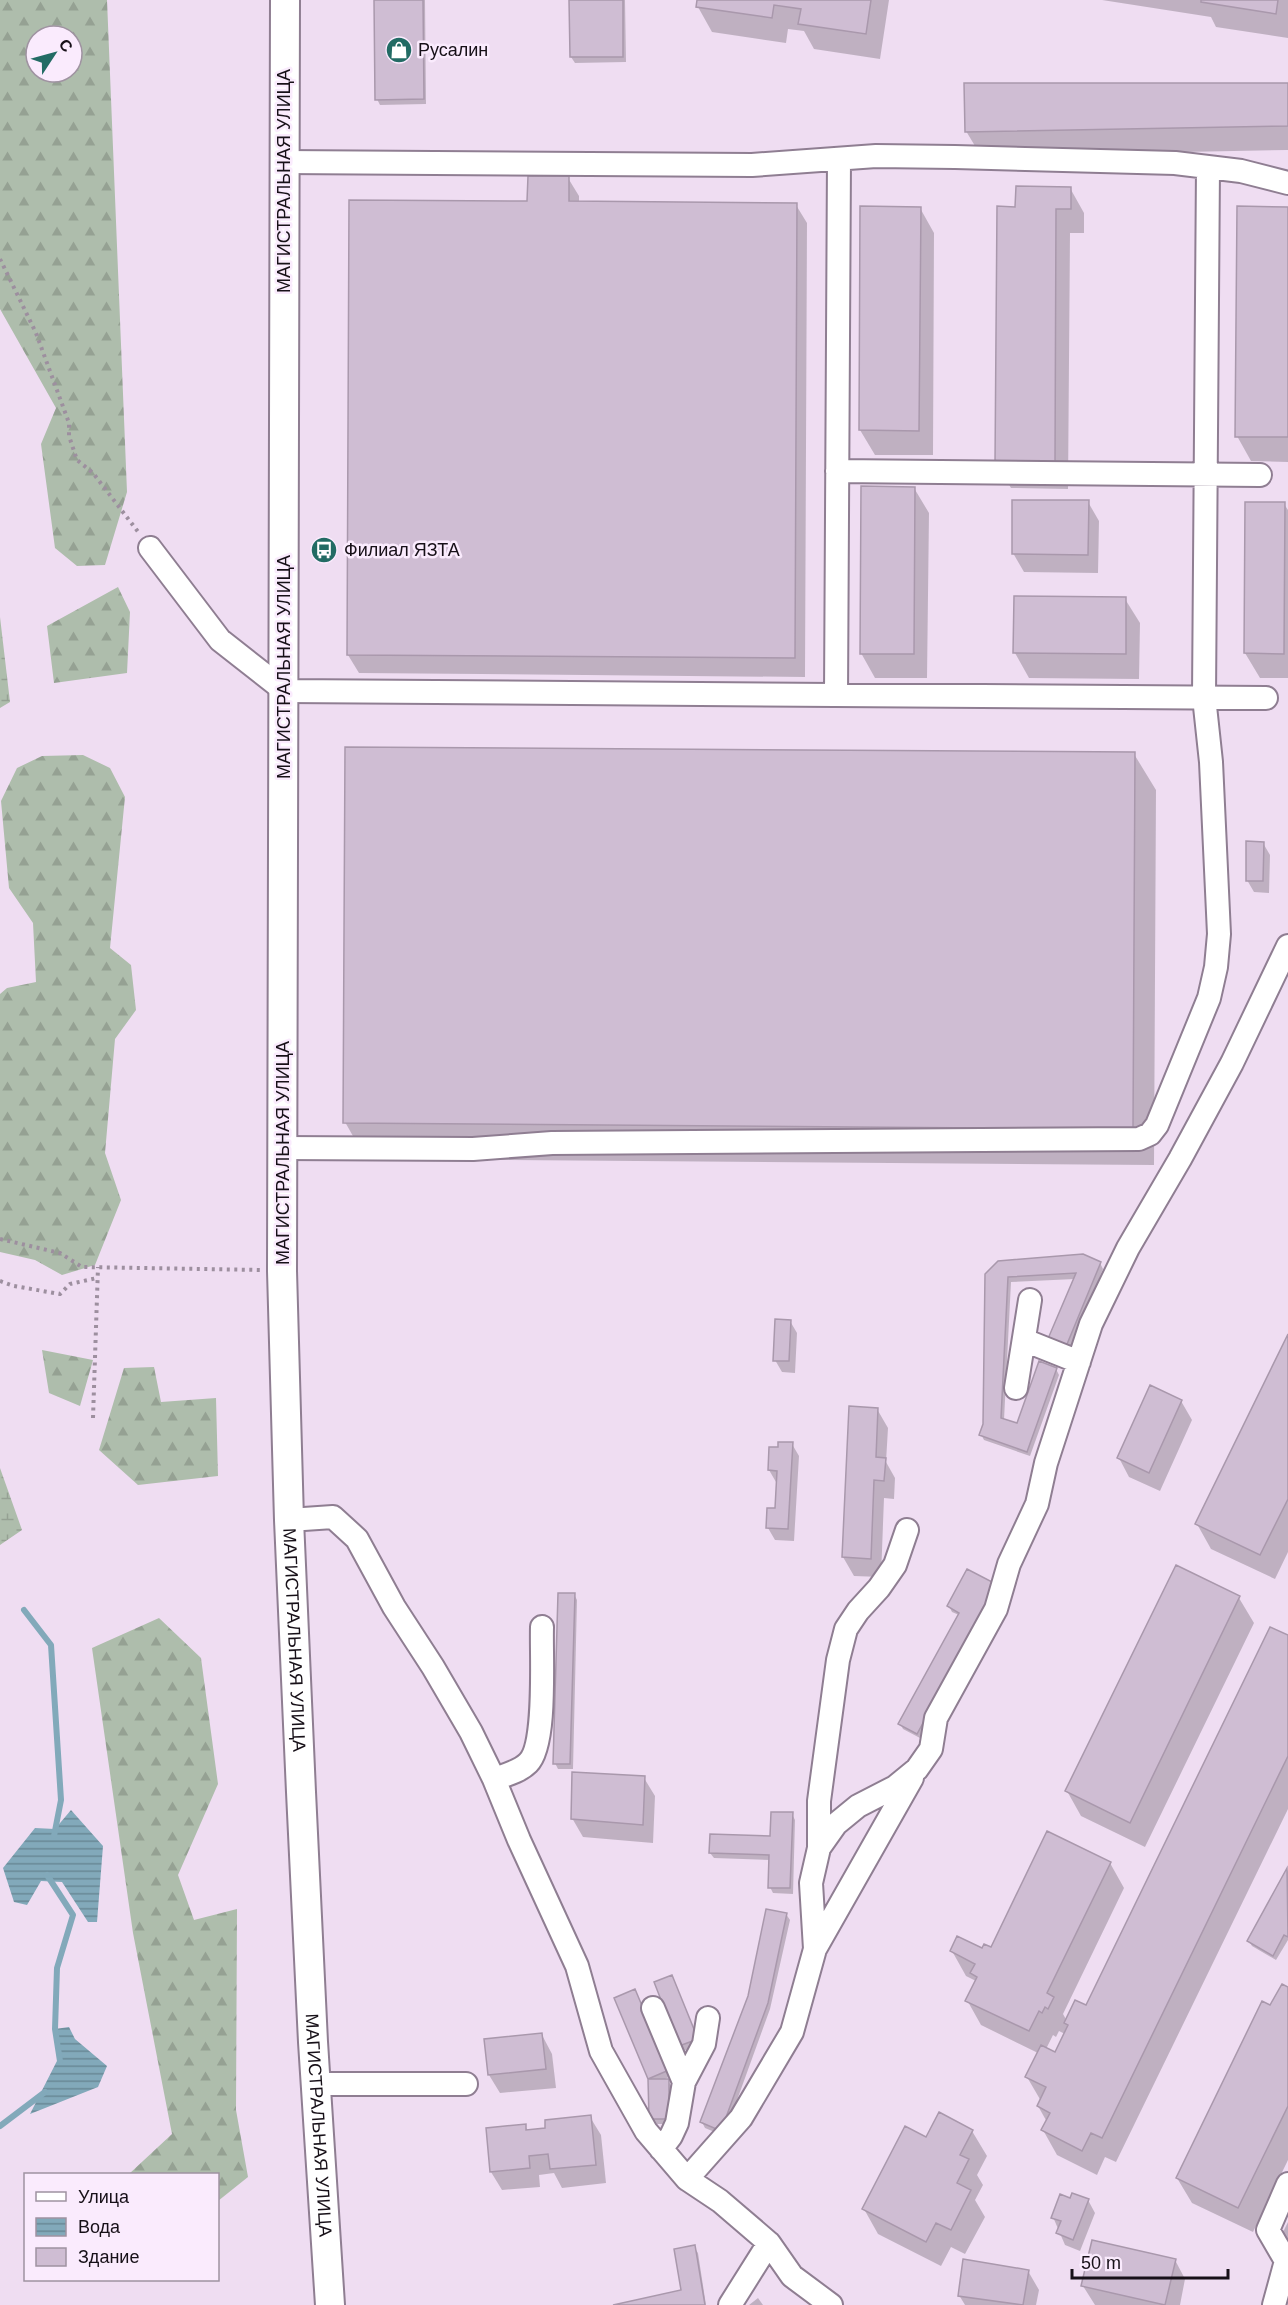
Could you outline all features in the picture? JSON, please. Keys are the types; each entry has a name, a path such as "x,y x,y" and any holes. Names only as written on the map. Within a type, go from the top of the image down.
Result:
{"main road":[{"name":"МАГИСТРАЛЬНАЯ УЛИЦА","path":"285,0 282,1271 290,1520 316,2084 330,2305"}],"lane":[{"path":"284,162 752,165 876,156 955,157 1175,164 1241,171 1288,183"},
{"path":"836,695 839,159"},
{"path":"282,1148 473,1149 552,1143 1139,1139 1150,1134 1157,1125 1209,999 1216,967 1219,923 1211,762 1204,697 1208,167"},
{"path":"837,471 1260,474"},
{"path":"150,548 220,640 285,691 1266,698"},
{"path":"687,2179 741,2118 792,2032 815,1949 917,1769 931,1749 936,1718 996,1609 1009,1564 1037,1504 1046,1463 1091,1324 1128,1248 1232,1063 1288,946"},
{"path":"1016,1388 1030,1300"},
{"path":"1024,1340 1079,1362"},
{"path":"290,1520 333,1517 357,1539 394,1607 471,1732 577,1966 601,2051 646,2131 687,2179 720,2201 769,2243 792,2276 831,2305"},
{"path":"815,1949 811,1883 819,1848 821,1785 838,1660 846,1629 895,1565 907,1530"},
{"path":"494,1779 516,1771 528,1763 536,1751 540,1731 542,1627"},
{"path":"819,1848 836,1824 858,1806 895,1787 917,1769"},
{"path":"653,2008 684,2082"},
{"path":"661,2149 672,2136 677,2123 684,2082 704,2044 708,2018"},
{"path":"316,2084 466,2084"},
{"path":"1274,2305 1286,2260 1268,2230 1288,2184"},
{"path":"730,2305 769,2243"}],"path":[{"path":"0,260 36,333 69,423 69,436 77,460 93,472 150,548"},
{"path":"0,1239 60,1253 82,1267 282,1271"},
{"path":"93,1419 98,1267"},
{"path":"0,1281 14,1286 60,1294 70,1284 98,1277"}],"green space":[{"path":"0,0 107,0 127,492 105,565 77,566 55,548 41,444 56,408 0,309"},
{"path":"118,587 130,612 127,673 54,683 47,626"},
{"path":"0,617 10,702 0,708"},
{"path":"83,755 110,768 125,797 110,948 131,965 136,1010 115,1039 105,1153 121,1200 95,1265 62,1275 35,1260 0,1252 0,994 7,988 36,982 33,923 9,888 1,801 17,768 42,756"},
{"path":"42,1350 93,1360 80,1406 49,1393"},
{"path":"154,1367 161,1402 216,1398 218,1476 138,1485 99,1450 124,1368"},
{"path":"0,1468 22,1530 0,1545"},
{"path":"159,1618 201,1658 218,1784 178,1875 194,1920 237,1909 236,2110 248,2177 219,2200 219,2173 130,2173 172,2134 133,1933 92,1648"}],"water":[{"path":"71,1810 103,1846 97,1922 88,1922 62,1882 41,1881 27,1905 14,1902 3,1868 35,1828 55,1829"},
{"path":"69,2027 75,2039 107,2066 98,2087 30,2114 60,2055 55,2029"}],"building":[{"name":"Русалин","path":"374,0 423,0 424,99 375,100"},
{"path":"569,0 623,0 623,57 570,57"},
{"path":"697,0 871,0 866,34 798,24 801,9 774,5 772,18 696,7"},
{"path":"1201,0 1278,0 1276,14 1201,2"},
{"path":"964,83 1288,83 1288,126 965,132"},
{"path":"528,176 569,176 569,201 797,203 795,658 347,655 349,200 527,201"},
{"path":"1016,186 1071,187 1071,209 1056,209 1055,464 995,464 997,206 1015,207"},
{"path":"860,206 921,207 919,431 859,430"},
{"path":"1237,206 1288,207 1288,437 1235,437"},
{"path":"861,486 915,487 914,654 860,654"},
{"path":"1012,500 1089,500 1088,555 1012,554"},
{"path":"1245,502 1285,502 1284,654 1244,653"},
{"path":"1014,596 1126,597 1126,654 1013,653"},
{"path":"345,747 1135,752 1133,1129 343,1123"},
{"path":"1246,841 1264,842 1263,881 1246,881"},
{"path":"1083,1254 1101,1262 1065,1349 1047,1341 1076,1273 1008,1277 1001,1418 1017,1423 1039,1361 1057,1368 1027,1452 979,1435 983,1424 985,1274 998,1261"},
{"path":"775,1319 791,1320 789,1361 773,1361"},
{"path":"1288,1334 1288,1499 1260,1555 1195,1524"},
{"path":"1150,1385 1182,1400 1149,1473 1117,1458"},
{"path":"849,1406 878,1408 876,1457 886,1458 884,1481 874,1480 871,1559 842,1557"},
{"path":"778,1442 793,1442 788,1529 766,1528 767,1508 775,1508 777,1471 768,1470 769,1447 778,1447"},
{"path":"1176,1565 1240,1596 1130,1823 1065,1791"},
{"path":"967,1569 998,1585 917,1734 898,1724 959,1613 947,1606"},
{"path":"558,1593 575,1593 570,1764 553,1764"},
{"path":"1270,1627 1288,1635 1288,1756 1102,2138 1091,2133 1082,2151 1041,2130 1050,2113 1037,2106 1046,2087 1025,2077 1041,2045 1055,2052 1068,2025 1064,2023 1075,2000 1086,2005"},
{"path":"572,1772 645,1776 643,1825 571,1819"},
{"path":"771,1812 793,1812 790,1888 768,1888 769,1855 709,1853 710,1834 770,1836"},
{"path":"1047,1831 1111,1862 1047,1993 1054,1997 1048,2009 1045,2007 1042,2013 1039,2011 1029,2031 965,2001 977,1977 970,1973 975,1964 950,1951 957,1936 982,1948 984,1944 991,1947"},
{"path":"1287,1868 1288,1937 1284,1935 1273,1956 1247,1941"},
{"path":"766,1909 787,1913 768,2003 721,2131 700,2122 748,1996"},
{"path":"672,1975 698,2039 679,2046 654,1982"},
{"path":"1282,1984 1288,1987 1288,2106 1238,2208 1176,2178 1262,2001 1270,2005"},
{"path":"635,1989 669,2070 648,2079 614,1998"},
{"path":"542,2033 546,2069 488,2075 484,2039"},
{"path":"648,2079 669,2079 669,2119 649,2119"},
{"path":"939,2112 973,2130 960,2155 969,2159 957,2183 971,2190 951,2230 936,2223 926,2242 862,2209 905,2126 926,2137"},
{"path":"591,2115 596,2165 550,2169 548,2154 529,2156 530,2168 490,2172 486,2128 526,2124 526,2130 545,2128 545,2120"},
{"path":"1072,2193 1089,2199 1073,2240 1056,2233 1061,2221 1051,2218 1060,2194 1070,2198"},
{"path":"1092,2240 1176,2259 1165,2305 1081,2286"},
{"path":"695,2245 705,2305 613,2305 681,2290 674,2249"},
{"path":"963,2259 1029,2270 1023,2305 958,2296"}],"waterway":[{"path":"24,1610 51,1645 61,1800 54,1836"},
{"path":"47,1875 73,1915 57,1968 55,2029 60,2061"},
{"path":"0,2126 45,2092"}],"place":[{"name":"Русалин","path":"399,50"},
{"name":"Филиал ЯЗТА","path":"324,550"}]}
